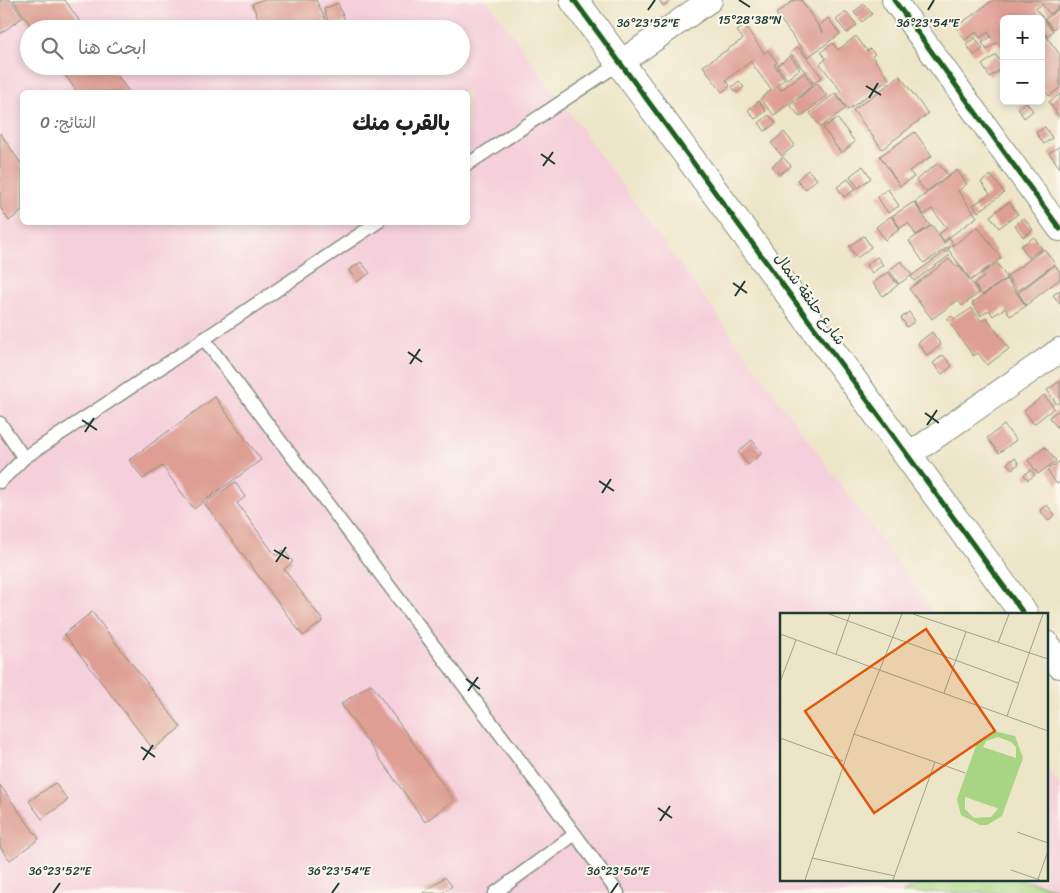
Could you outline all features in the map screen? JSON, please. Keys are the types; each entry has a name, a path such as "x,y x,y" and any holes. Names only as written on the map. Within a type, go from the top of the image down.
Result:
{"street":[{"name":"شارع حلنقة شمال","path":"574,0 909,454 1023,613"},
{"path":"620,63 710,0"},
{"path":"894,0 1060,229"},
{"path":"909,454 1060,350"},
{"path":"1048,648 1060,664"}],"lane":[{"path":"470,163 620,63"},
{"path":"0,482 24,458 374,225"},
{"path":"204,339 618,893"},
{"path":"0,423 24,458"},
{"path":"495,893 575,834"}],"shaded area":[{"path":"0,0 487,0 934,613 780,613 780,880 1048,880 1048,770 1060,786 1060,893 0,893"}],"green space":[{"path":"937,880 1021,880 1059,889 1060,893 902,893 908,889"}],"building":[{"path":"0,0 10,0 23,17 0,34"},
{"path":"13,0 65,0 79,20 27,20"},
{"path":"261,0 316,0 326,20 259,20 252,4"},
{"path":"659,0 669,0 670,1 663,6"},
{"path":"794,0 801,0 818,26 828,18 840,34 808,57 776,14"},
{"path":"993,0 1060,0 1060,6 1050,14 1042,4 1036,9 1041,15 1000,15 1000,46 997,42 987,50 982,43 991,37 988,32 980,38 976,32 965,40 956,27"},
{"path":"338,3 345,20 328,20 324,9"},
{"path":"864,4 872,14 862,22 854,12"},
{"path":"1060,8 1060,23 1053,29 1045,19"},
{"path":"846,12 857,25 847,33 836,20"},
{"path":"1045,21 1053,31 1047,36 1045,34"},
{"path":"745,26 764,53 768,50 777,62 774,65 785,79 777,85 781,90 804,73 813,85 774,115 760,99 771,90 751,62 757,57 726,80 730,86 722,92 703,66 743,39 737,31"},
{"path":"856,36 867,51 870,49 875,54 872,56 889,79 848,110 837,94 841,91 820,64 826,59 821,52 833,43 838,50"},
{"path":"1045,37 1060,55 1060,88 1049,96 1045,91"},
{"path":"975,38 983,49 974,55 966,44"},
{"path":"798,47 822,77 814,83 790,53"},
{"path":"996,55 1000,61 1000,70 990,77 982,65"},
{"path":"790,56 800,69 787,79 777,66"},
{"path":"65,75 117,75 128,90 76,90"},
{"path":"900,76 928,114 882,149 853,110"},
{"path":"739,81 744,87 737,93 732,87"},
{"path":"817,83 827,96 800,117 790,105"},
{"path":"835,93 846,108 821,127 810,113"},
{"path":"1060,94 1060,118 1049,102"},
{"path":"759,101 766,111 755,119 748,110"},
{"path":"1022,105 1028,105 1033,111 1024,118 1018,108"},
{"path":"769,115 776,123 765,131 759,123"},
{"path":"837,118 855,142 841,153 823,128"},
{"path":"1045,127 1052,138 1044,144 1036,133"},
{"path":"784,132 795,145 782,156 771,143"},
{"path":"915,132 932,156 909,171 914,177 900,186 880,156"},
{"path":"0,133 20,162 20,213 9,221 0,207"},
{"path":"1060,146 1060,168 1049,153"},
{"path":"783,157 791,166 779,175 772,166"},
{"path":"938,163 948,175 926,192 916,180"},
{"path":"863,166 871,178 858,188 850,176"},
{"path":"808,170 817,179 806,189 797,180"},
{"path":"957,170 967,184 958,191 977,217 944,241 939,234 947,228 932,209 924,215 915,202"},
{"path":"991,175 1004,193 978,212 973,205 990,194 981,182"},
{"path":"848,179 856,189 844,197 837,187"},
{"path":"888,189 899,206 888,213 877,196"},
{"path":"914,202 930,226 916,235 908,223 900,228 892,216"},
{"path":"1009,202 1018,214 999,228 990,216"},
{"path":"891,216 900,229 885,240 876,227"},
{"path":"1024,218 1033,230 1023,237 1015,225"},
{"path":"932,225 944,243 950,238 953,244 924,263 909,241"},
{"path":"978,227 1001,258 971,280 948,249"},
{"path":"864,236 871,247 857,258 849,246"},
{"path":"1034,237 1042,248 1029,258 1021,246"},
{"path":"1044,249 1055,264 1018,291 1007,276"},
{"path":"946,251 950,255 914,281 911,276"},
{"path":"877,257 883,265 872,273 866,265"},
{"path":"949,259 956,267 959,266 979,293 962,306 958,300 932,319 909,289"},
{"path":"901,261 912,275 899,284 889,270"},
{"path":"361,262 370,273 357,282 349,270"},
{"path":"997,263 1007,278 982,295 974,284 984,277 981,274"},
{"path":"1055,265 1060,272 1060,279 1026,305 1018,293"},
{"path":"888,272 898,285 883,296 873,283"},
{"path":"1007,279 1026,306 1010,316 1005,308 993,316 989,310 981,316 972,303"},
{"path":"1060,290 1060,304 1053,295"},
{"path":"972,308 981,321 987,318 1009,349 987,365 978,353 973,356 947,319 952,316 955,319"},
{"path":"909,312 915,321 907,327 901,318"},
{"path":"932,332 941,345 927,355 918,343"},
{"path":"943,355 952,366 942,374 933,363"},
{"path":"1060,381 1060,402 1057,404 1047,390"},
{"path":"1044,395 1054,408 1034,424 1024,411"},
{"path":"215,397 261,460 194,509 162,466 143,479 129,460"},
{"path":"1060,409 1060,431 1049,417"},
{"path":"1004,425 1016,440 999,453 987,438"},
{"path":"752,440 762,453 748,465 738,452"},
{"path":"1045,447 1056,461 1038,474 1028,460"},
{"path":"1015,458 1019,464 1012,469 1007,463"},
{"path":"1060,461 1060,482 1057,484 1047,470"},
{"path":"1031,470 1035,475 1028,480 1024,475"},
{"path":"235,482 245,497 237,503 276,556 284,550 293,562 284,569 323,621 303,636 205,504"},
{"path":"1047,505 1055,515 1048,521 1040,510"},
{"path":"92,612 181,727 153,749 64,634"},
{"path":"371,684 454,800 425,822 341,704"},
{"path":"55,783 68,800 42,819 29,801"},
{"path":"0,785 39,839 10,860 0,847"},
{"path":"445,877 452,886 442,893 423,893"}],"cycle path":[{"path":"574,0 1023,613"},
{"path":"894,0 1060,229"}]}
